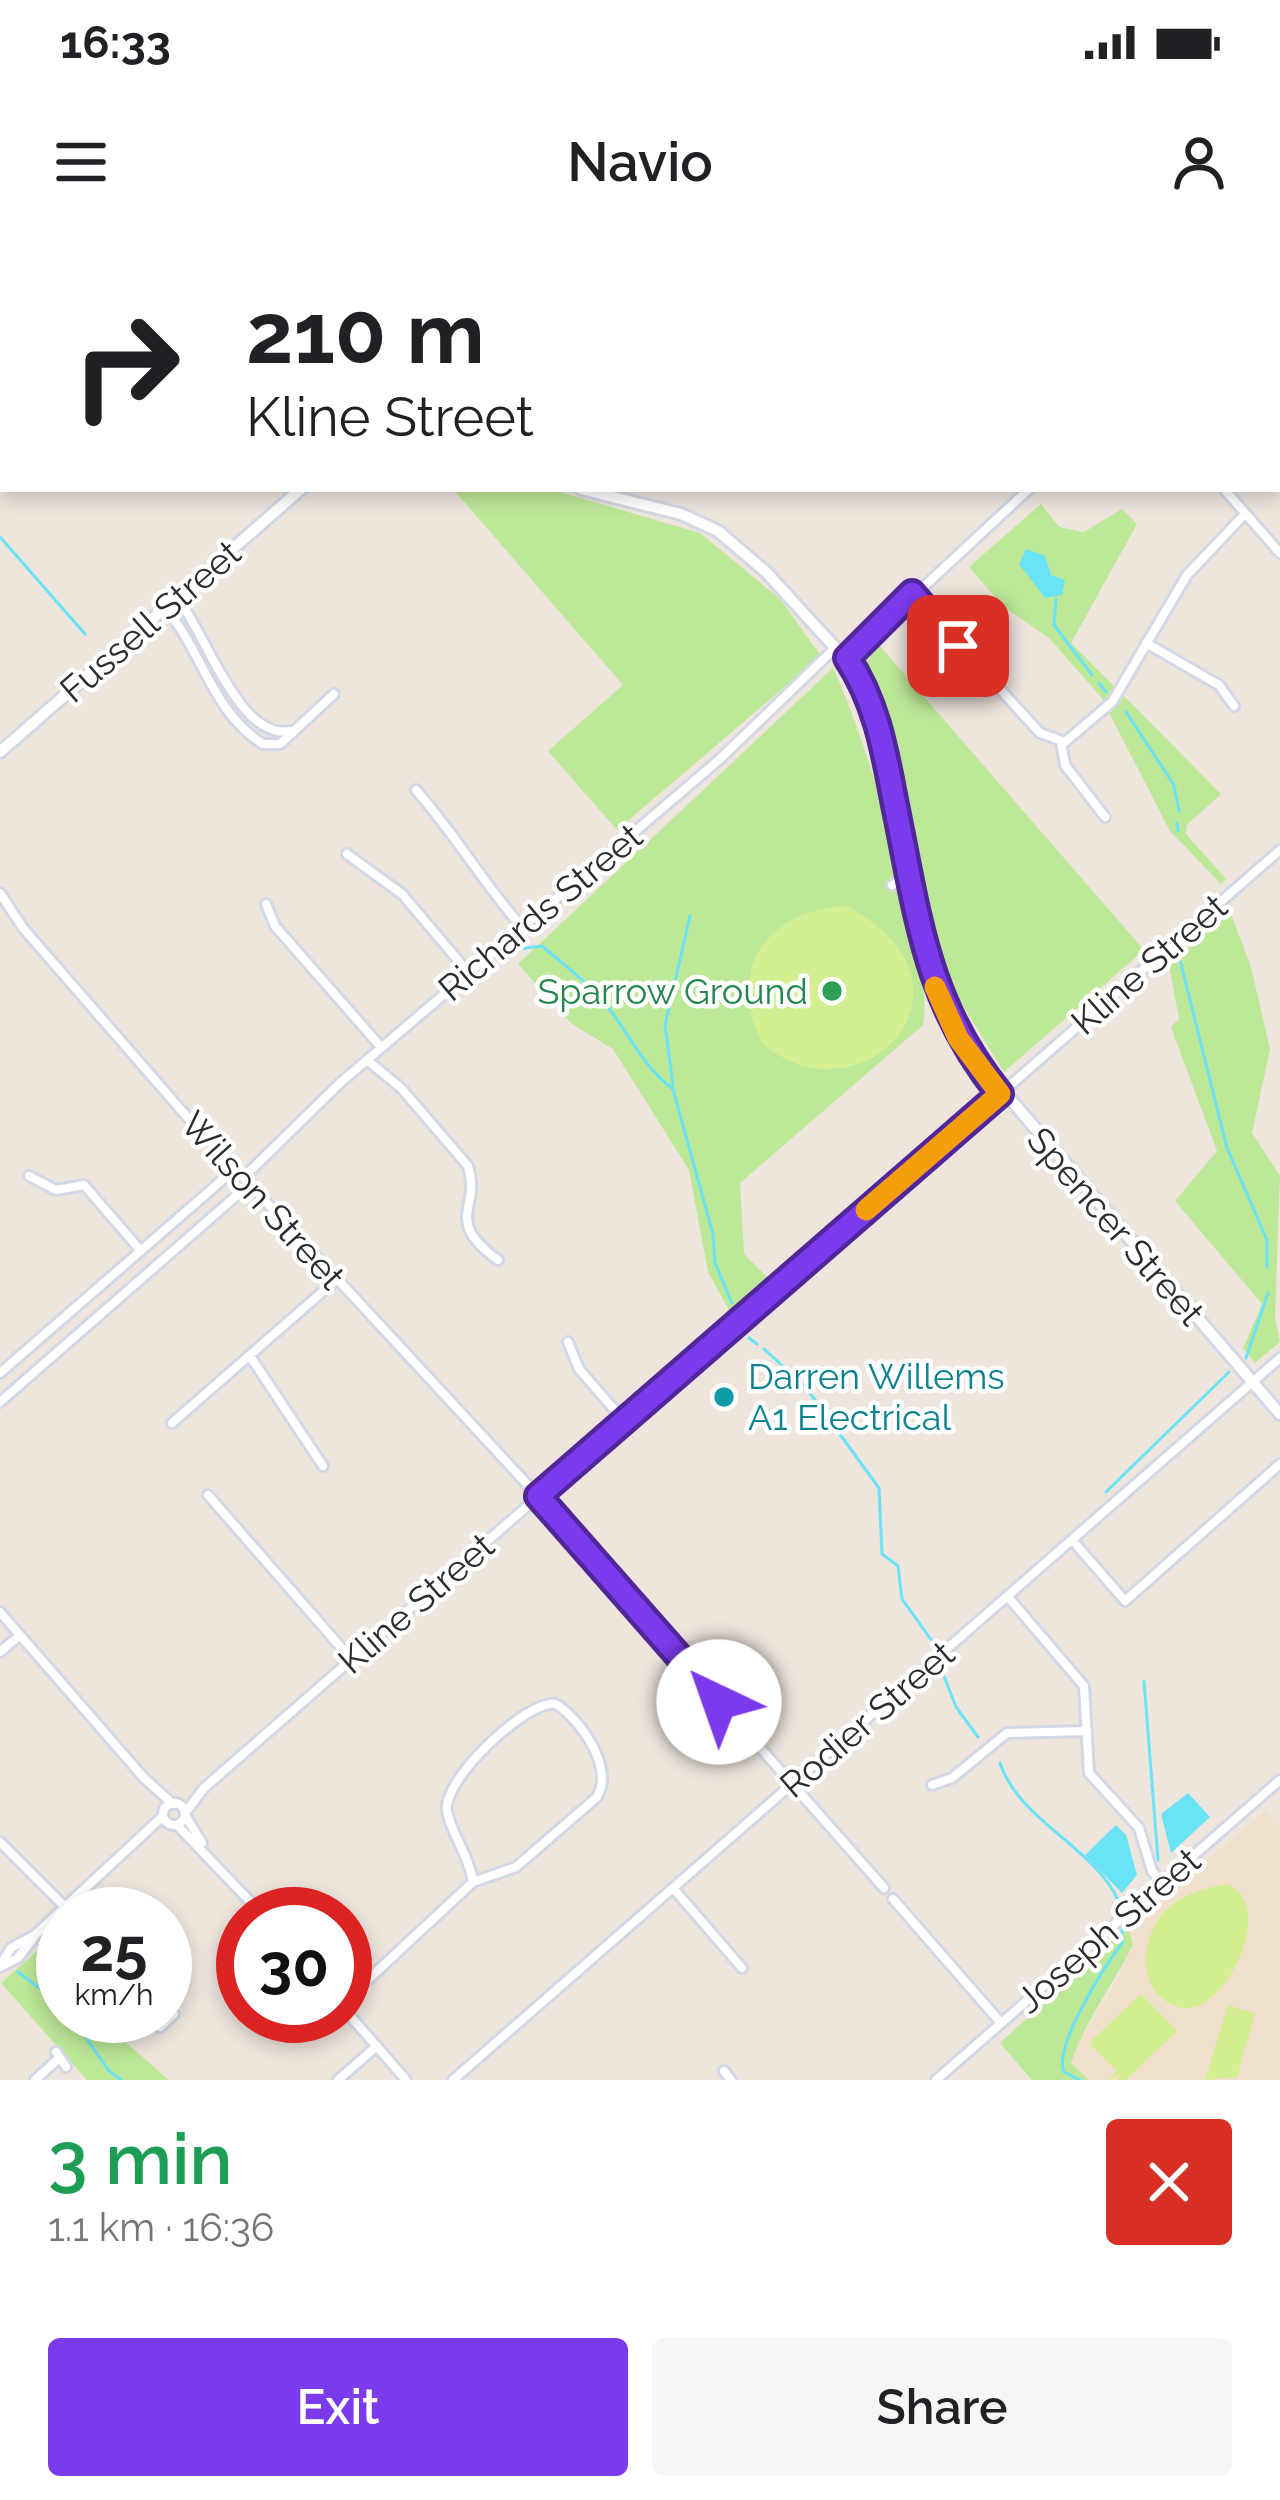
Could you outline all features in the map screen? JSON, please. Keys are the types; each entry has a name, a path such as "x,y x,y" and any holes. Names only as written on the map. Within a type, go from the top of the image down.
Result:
{"street":[{"name":"Fussell Street","path":"0,752 298,492"},
{"name":"Spencer Street","path":"593,492 681,514 718,531 766,572 847,658 872,702 943,1008 965,1050 1280,1414"},
{"path":"847,658 1026,492"},
{"path":"1228,492 1280,554"},
{"path":"1061,742 1106,709 1186,575 1245,514"},
{"path":"912,593 1040,733 1061,742"},
{"path":"176,598 203,632 243,708 276,733 296,727"},
{"path":"165,608 188,636 219,700 239,726 270,747 334,694"},
{"path":"1146,643 1219,686 1234,706"},
{"name":"Richards Street","path":"0,1402 247,1180 367,1060 737,744 836,647"},
{"path":"1061,742 1064,763 1105,817"},
{"path":"416,790 458,837 479,877 520,925"},
{"name":"Kline Street","path":"175,1825 204,1788 1280,850"},
{"path":"347,854 402,894 467,971"},
{"path":"892,885 910,875"},
{"name":"Wilson Street","path":"0,893 22,928 336,1280 538,1496 884,1888"},
{"path":"266,904 275,926 381,1048"},
{"path":"367,1060 400,1088 468,1166 465,1220 479,1246 498,1260"},
{"path":"0,1373 236,1168"},
{"path":"29,1176 58,1190 85,1185 141,1250"},
{"path":"172,1423 336,1280"},
{"path":"568,1342 578,1369 624,1421"},
{"path":"250,1356 323,1466"},
{"name":"Rodier Street","path":"453,2080 1280,1358"},
{"path":"1072,1540 1126,1601 1280,1464"},
{"path":"208,1495 351,1659"},
{"path":"1007,1597 1084,1686 1089,1773 1137,1826 1151,1871 1162,1883"},
{"path":"0,1612 144,1778 185,1814 210,1855"},
{"path":"0,1649 19,1633"},
{"path":"372,1979 473,1882 521,1864 602,1790 600,1762 556,1704 539,1705 516,1721 448,1794 447,1813 464,1843 473,1882"},
{"path":"932,1785 956,1776 1007,1733 1087,1731"},
{"path":"144,1778 163,1814 238,1887"},
{"name":"Joseph Street","path":"936,2080 1280,1780"},
{"name":"Kline Street","path":"163,1814 204,1788"},
{"path":"92,1887 163,1814"},
{"path":"137,1845 175,1825"},
{"path":"0,1842 44,1887"},
{"path":"674,1888 742,1968"},
{"path":"893,1898 1001,2023"},
{"path":"0,1966 18,1958 36,1934"},
{"path":"372,2040 406,2080"},
{"path":"338,2080 377,2046"},
{"path":"35,2080 60,2059"},
{"path":"724,2071 731,2080"}],"shaded area":[{"path":"1265,1811 1280,1829 1280,2080 1089,2080 1070,2063 1081,2032 1106,2001 1133,1945 1128,1926"}],"green space":[{"path":"456,492 560,492 700,533 780,599 821,656 617,830 548,751 623,685"},
{"path":"1041,504 1059,527 1084,532 1122,509 1137,524 1071,643 1221,794 1187,825 1186,834 1226,879 1221,884 1170,831 1101,697 1049,638 1004,607 969,567"},
{"path":"879,645 1144,950 1004,1072 952,988 865,664"},
{"path":"833,668 879,792 908,901 919,951 923,1025 740,1183 744,1254 770,1280 729,1310 708,1272 689,1170 613,1049 572,1024 518,964"},
{"name":"Sparrow Ground","path":"847,906 890,939 911,974 912,1008 897,1037 871,1058 837,1069 800,1065 762,1043 752,1016 752,968 776,931 819,910"},
{"path":"1230,912 1251,967 1270,1049 1252,1133 1280,1176 1275,1317 1280,1342 1255,1363 1243,1348 1262,1304 1175,1201 1217,1151 1171,1027 1179,1019 1169,965"},
{"path":"1226,1884 1241,1895 1248,1913 1240,1958 1212,1997 1195,2007 1178,2007 1154,1990 1148,1977 1151,1934 1167,1909 1180,1899"},
{"path":"1128,1926 1133,1945 1091,2017 1071,2063 1089,2080 1032,2080 1000,2043"},
{"path":"36,1952 36,2022 1,1983"},
{"path":"1141,1994 1177,2031 1126,2080 1118,2080 1120,2075 1108,2080 1117,2071 1089,2043"},
{"path":"1228,2005 1255,2014 1237,2077 1205,2080"},
{"path":"54,2043 126,2043 169,2080 87,2080"}],"water":[{"path":"1026,549 1045,556 1051,575 1065,580 1062,595 1045,598 1019,564"},
{"path":"1188,1793 1210,1817 1171,1853 1161,1814"},
{"path":"1116,1825 1126,1835 1137,1875 1122,1893 1085,1855"}],"waterway":[{"path":"0,537 85,634"},
{"path":"1056,599 1054,625 1092,675"},
{"path":"1099,683 1106,692"},
{"path":"1126,712 1174,785 1179,811"},
{"path":"1177,823 1178,831"},
{"path":"673,1085 665,1025 690,916"},
{"path":"518,949 542,946 584,982 653,1071 673,1089 713,1234 715,1263 732,1303"},
{"path":"1178,952 1227,1148 1267,1240 1267,1267"},
{"path":"1246,1358 1268,1293"},
{"path":"749,1338 757,1344"},
{"path":"764,1349 804,1385 879,1488 882,1554 898,1566 902,1599 932,1641"},
{"path":"1106,1492 1229,1372"},
{"path":"944,1676 956,1707 978,1737"},
{"path":"1144,1681 1158,1860"},
{"path":"1000,1763 1023,1802 1093,1866 1119,1902"},
{"path":"1080,2080 1064,2072 1066,2044 1082,2006 1122,1943 1122,1929"},
{"path":"18,1972 36,1986"},
{"path":"90,2043 121,2080"}],"slow traffic":[{"path":"866,1210 1000,1094 958,1038 935,987"}],"place":[{"name":"Sparrow Ground","path":"832,991"},
{"name":"Darren Willems A1 Electrical","path":"724,1397"}],"route":[{"path":"719,1702 538,1496 1000,1094 962,1044 938,995 877,719 847,658 912,593 958,646"}]}
